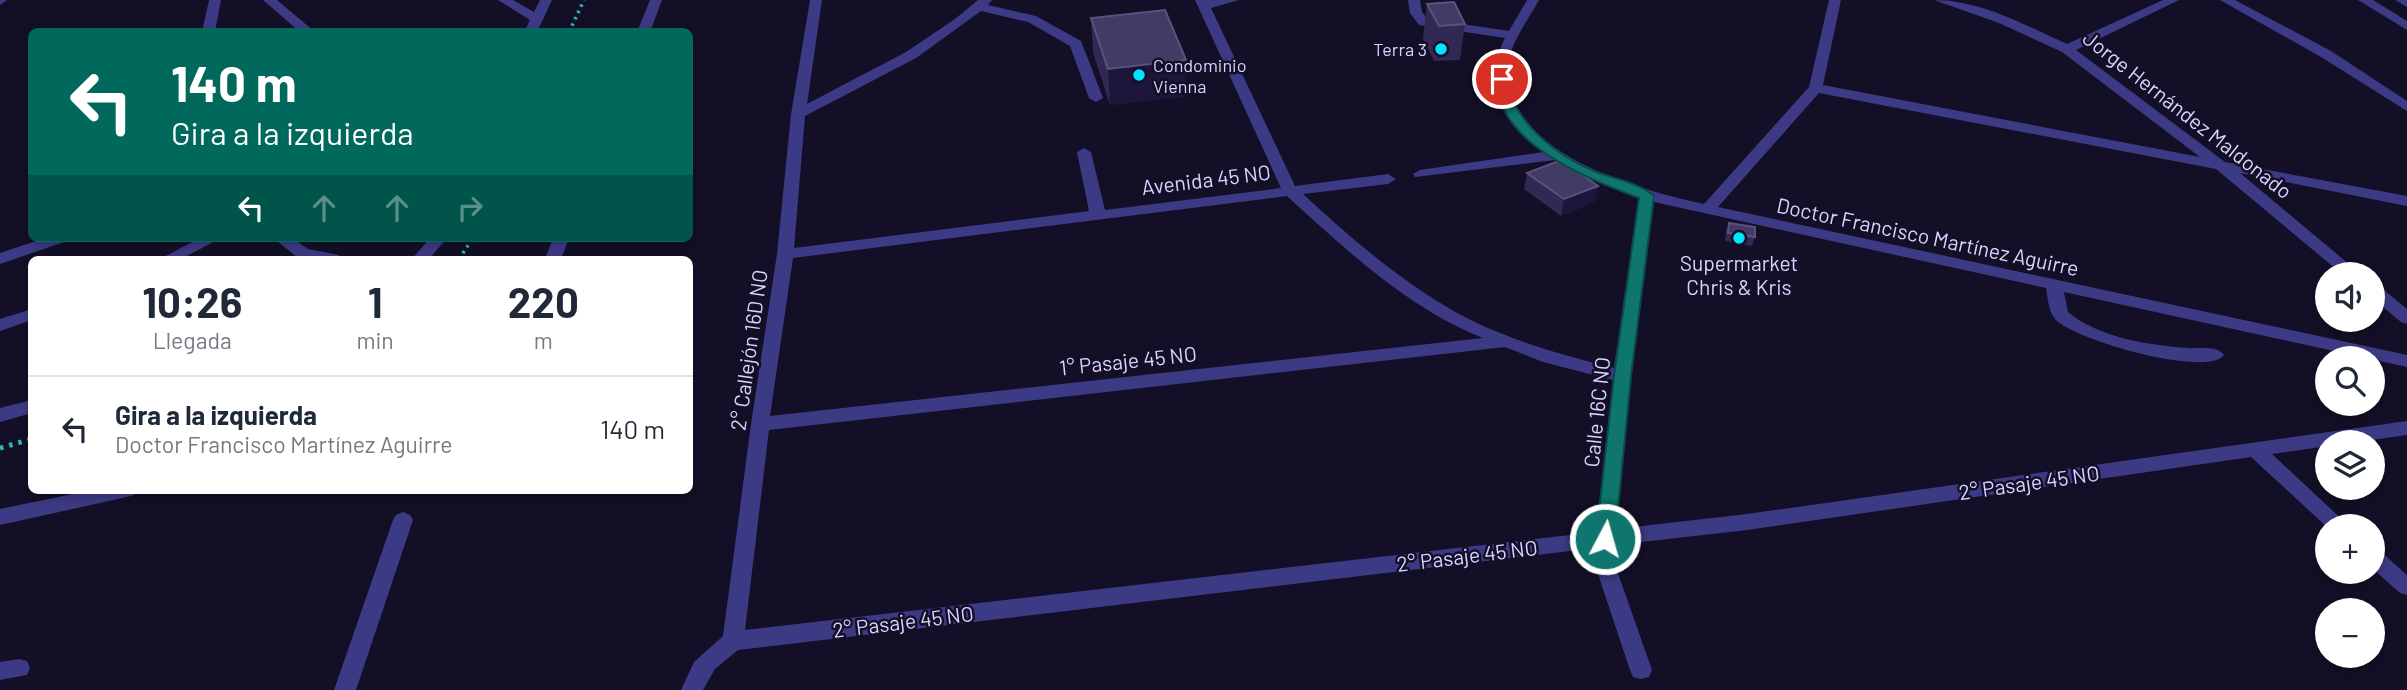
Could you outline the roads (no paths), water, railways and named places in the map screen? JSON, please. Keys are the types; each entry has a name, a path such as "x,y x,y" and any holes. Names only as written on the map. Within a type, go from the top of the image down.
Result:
{"street":[{"path":"209,28 215,0"},
{"path":"269,0 304,28"},
{"path":"505,0 535,18"},
{"path":"531,28 546,0"},
{"path":"645,28 656,0"},
{"name":"2° Callejón 16D NO","path":"733,641 760,424 785,254 798,114 816,0"},
{"path":"1233,0 1202,3 1290,191 1388,179"},
{"path":"1414,0 1416,13 1424,22 1514,36 1533,0"},
{"path":"1708,209 1816,88 1835,0"},
{"name":"Jorge Hernández Maldonado","path":"1940,0 2003,20 2067,49 2220,165 2338,262"},
{"path":"2067,49 2173,0"},
{"path":"2226,0 2326,54 2407,107"},
{"path":"2364,0 2407,26"},
{"path":"2401,0 2407,3"},
{"path":"798,114 911,55 960,22 981,3 1032,19 1076,44 1096,98"},
{"name":"Doctor Francisco Martínez Aguirre","path":"1514,36 1500,65 1503,94 1521,125 1556,156 1585,172 1647,196 2407,361"},
{"path":"1816,88 2407,201"},
{"path":"1084,152 1098,215"},
{"path":"1420,174 1556,156"},
{"name":"Avenida 45 NO","path":"785,254 1290,191 1345,240 1412,291 1473,328 1502,342 1549,358 1622,376"},
{"name":"Calle 16C NO","path":"1641,670 1605,565 1605,539 1622,376 1647,196"},
{"path":"0,259 49,242"},
{"path":"174,256 204,242"},
{"path":"287,242 303,253 318,256"},
{"path":"423,256 435,242"},
{"path":"2054,285 2060,314 2073,327 2116,341 2166,352 2198,357 2215,355"},
{"path":"2385,300 2407,318"},
{"path":"0,325 28,315"},
{"name":"1° Pasaje 45 NO","path":"760,424 1502,342"},
{"path":"0,415 28,408"},
{"name":"2° Pasaje 45 NO","path":"733,641 1605,539 2407,428"},
{"path":"2255,450 2326,514"},
{"path":"0,517 108,494"},
{"path":"345,690 403,520"},
{"path":"2385,568 2407,587"},
{"path":"692,690 693,682 716,652 733,641"}],"place":[{"name":"Terra 3","path":"1441,49"},
{"name":"Condominio Vienna","path":"1139,75"},
{"name":"Supermarket Chris & Kris","path":"1739,238"}]}
